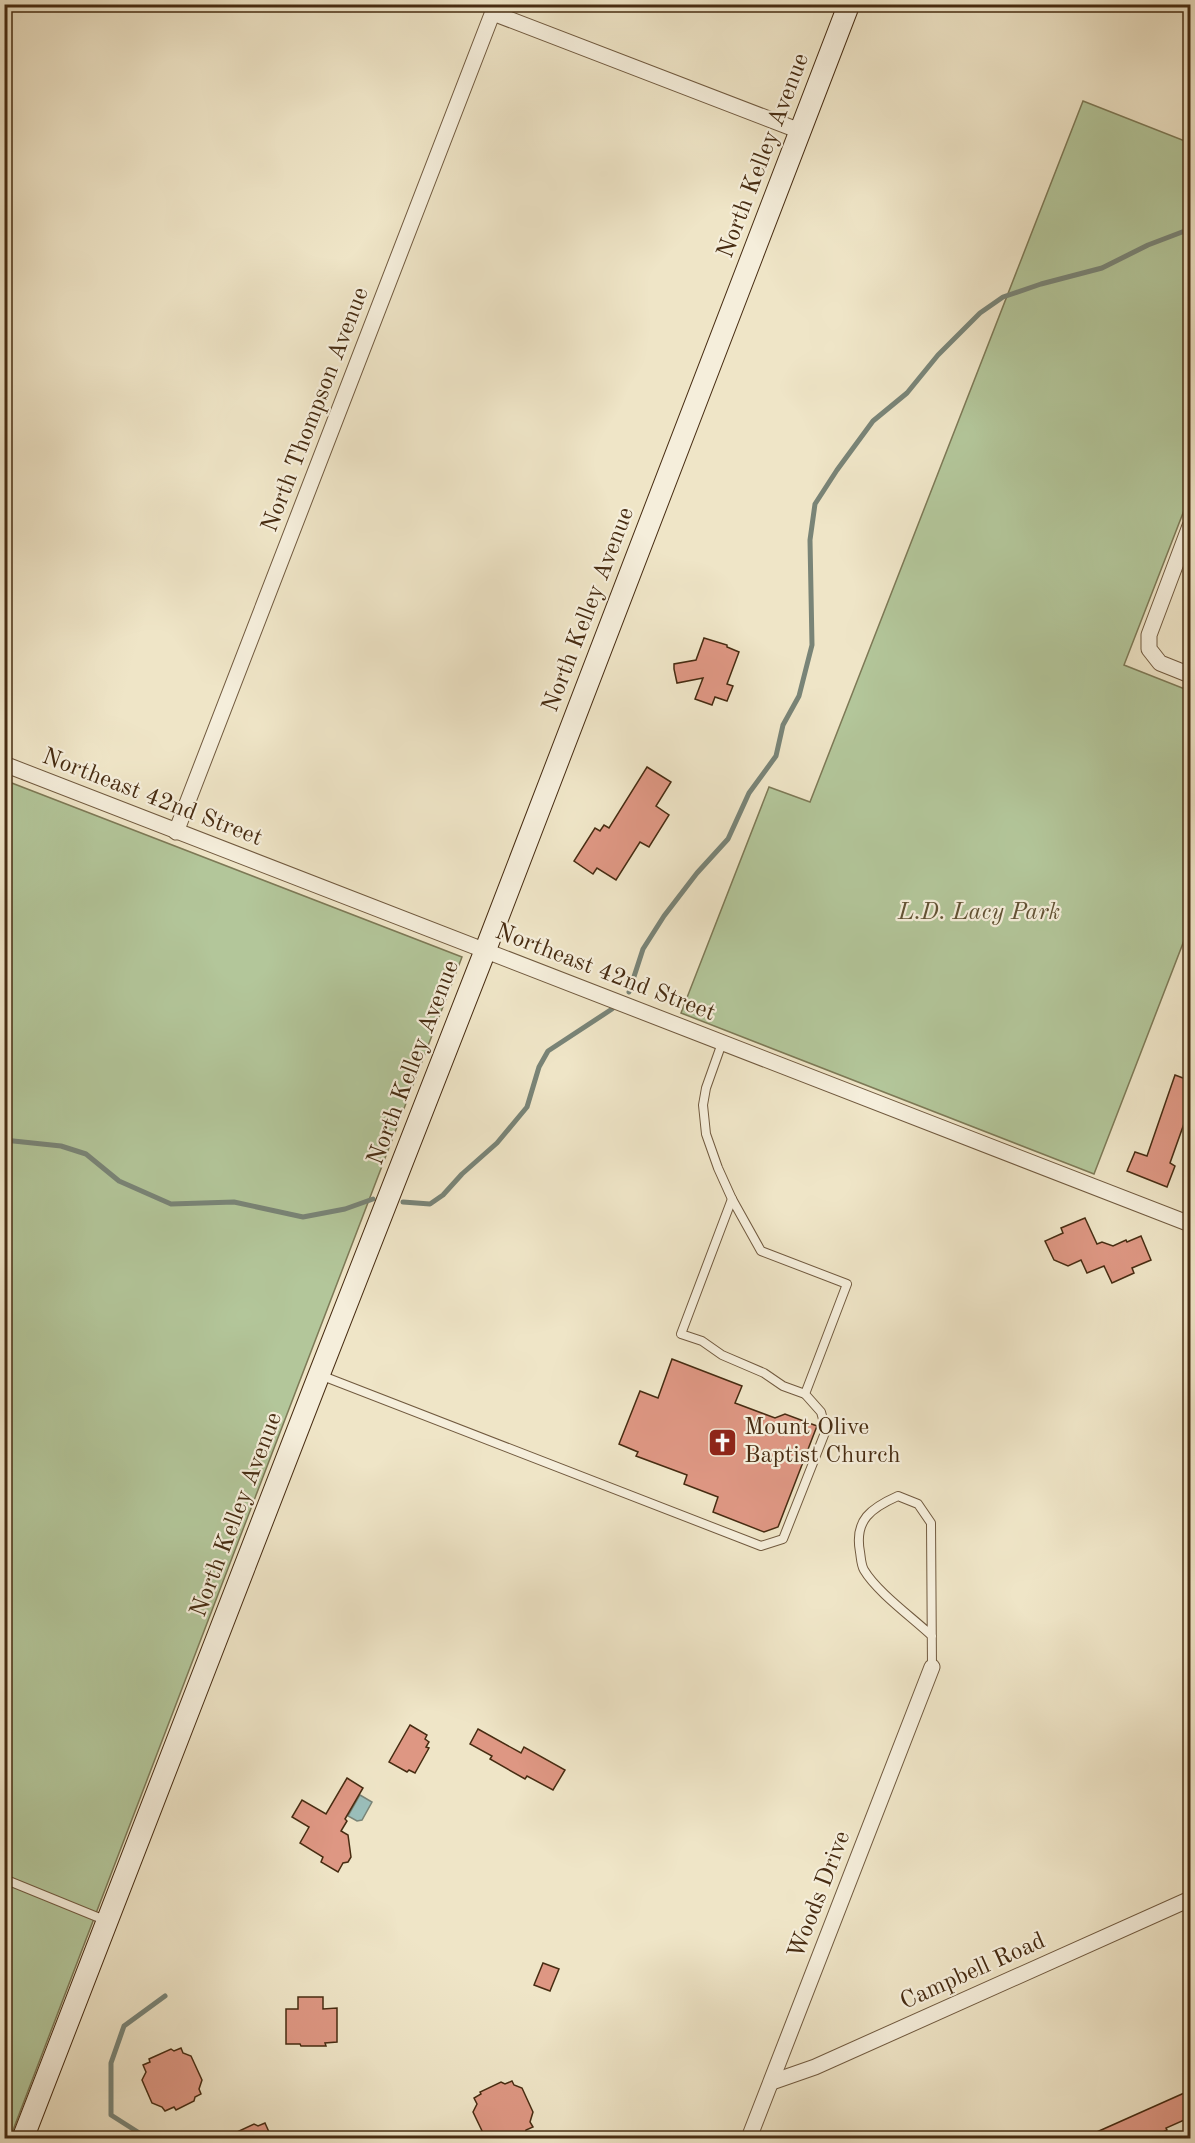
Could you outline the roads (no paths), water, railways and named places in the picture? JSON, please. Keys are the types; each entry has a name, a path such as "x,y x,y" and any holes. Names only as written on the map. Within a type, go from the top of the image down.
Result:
{"street":[{"name":"North Kelley Avenue","path":"23,2139 485,951 849,4"},
{"path":"494,9 800,131"},
{"name":"North Thompson Avenue","path":"176,832 494,9"},
{"path":"1191,526 1149,635 1149,649 1160,663 1191,675"},
{"name":"Northeast 42nd Street","path":"4,764 1191,1224"},
{"name":"Woods Drive","path":"749,2139 932,1666"},
{"name":"Campbell Road","path":"771,2082 815,2067 1191,1899"}],"lane":[{"path":"722,1043 706,1088 703,1106 706,1134 732,1199 762,1251 847,1284 805,1395"},
{"path":"319,1375 761,1546 783,1539 826,1430 821,1412 805,1395 783,1386 764,1373 722,1355 702,1341 681,1334 732,1199"},
{"path":"932,1636 879,1588 863,1569 859,1547 859,1528 876,1506 898,1496 918,1504 931,1523 932,1636 932,1666"},
{"path":"4,1879 108,1922"}],"water":[{"path":"360,1795 372,1802 362,1820 357,1821 348,1816"}],"waterway":[{"path":"629,992 643,949 664,916 697,873 728,839 749,793 776,756 783,725 799,696 812,645 810,540 815,504 873,421 907,393 938,355 980,313 1003,297 1102,268 1148,245 1190,229"},
{"path":"403,1202 430,1204 443,1195 462,1174 497,1143 527,1107 539,1067 548,1051 612,1009"},
{"path":"4,1140 61,1146 86,1154 119,1181 171,1204 234,1202 303,1217 345,1209 373,1199"},
{"path":"144,2136 111,2115 111,2063 124,2026 165,1996"}],"place":[{"name":"Mount Olive Baptist Church","path":"723,1442"}],"park label":[{"name":"L.D. Lacy Park","path":"979,913"}]}
